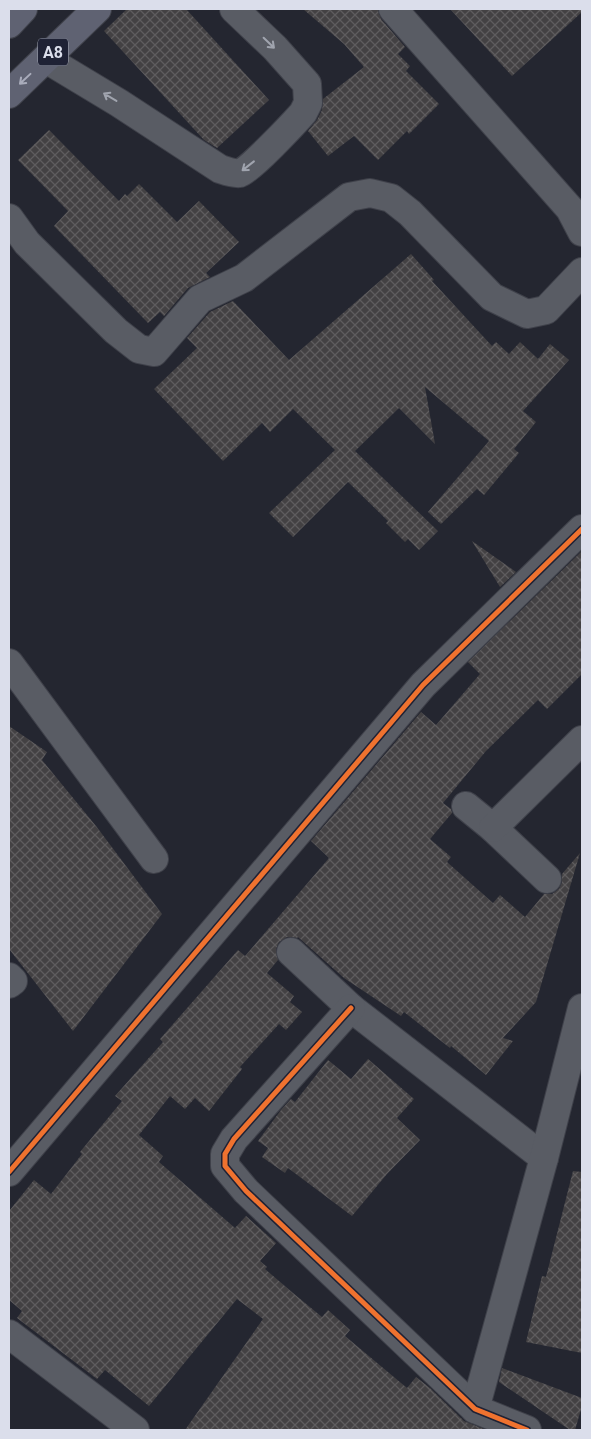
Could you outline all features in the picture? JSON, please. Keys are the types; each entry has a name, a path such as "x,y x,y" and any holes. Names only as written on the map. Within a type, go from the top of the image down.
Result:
{"highway":[{"path":"9,24 23,9"},
{"name":"A8","path":"9,94 97,9"}],"street":[{"path":"46,60 119,103 220,169 240,172 250,165 303,113 308,103 307,84 275,48 234,9"},
{"path":"393,9 570,209 582,232"},
{"path":"9,218 27,243 116,331 139,349 154,352 200,299 244,278 349,197 363,194 370,193 390,198 410,213 492,297 527,314 546,310 582,272"},
{"path":"9,1172 423,685 582,529"},
{"path":"9,663 154,859"},
{"path":"493,828 582,740"},
{"path":"466,806 493,828 547,879"},
{"path":"292,952 351,1008 544,1158"},
{"path":"9,977 13,981 9,984"},
{"path":"351,1008 234,1139 225,1154 224,1166 246,1191 475,1409 527,1430"},
{"path":"475,1409 581,1019"},
{"path":"9,1334 135,1430"}],"building":[{"path":"127,9 186,9 269,100 217,148 204,140 104,31"},
{"path":"303,9 378,9 381,19 405,47 398,54 410,66 406,71 439,104 409,134 407,131 378,160 354,136 328,156 308,131 322,110 323,99 364,67 344,44"},
{"path":"450,9 582,9 582,12 512,76"},
{"path":"49,130 119,201 139,184 177,222 199,201 239,242 206,273 210,277 188,288 164,316 160,312 148,323 54,226 68,211 18,160"},
{"path":"411,254 434,280 432,281 492,346 496,342 509,354 520,342 538,359 550,344 569,360 523,411 536,422 514,449 519,453 484,495 477,489 441,524 428,512 489,441 425,387 435,444 399,408 355,451 438,531 419,550 408,539 405,542 386,523 388,521 348,482 293,537 269,513 335,450 293,409 270,432 262,423 223,461 154,389 197,348 187,338 210,312 233,301 289,360"},
{"path":"472,541 516,572 500,587"},
{"path":"582,551 582,674 547,709 538,700 486,751 443,803 451,809 452,813 430,839 451,857 447,862 493,903 500,895 525,917 544,894 552,894 559,889 562,882 562,874 580,853 536,1002 503,1038 513,1041 486,1075 451,1046 450,1048 404,1012 401,1016 344,978 298,937 287,937 279,942 276,949 278,960 267,973 294,996 290,1002 302,1012 286,1030 279,1024 240,1067 242,1069 209,1111 195,1098 185,1109 170,1096 139,1135 163,1156 159,1162 235,1228 246,1216 276,1243 260,1261 267,1267 265,1269 293,1293 322,1317 328,1310 350,1330 345,1336 407,1388 416,1377 464,1421 486,1430 185,1430 263,1319 237,1299 149,1406 105,1370 97,1379 17,1318 22,1311 9,1300 9,1211 34,1180 51,1194 82,1154 80,1152 122,1101 115,1096 163,1042 160,1039 238,950 245,956 329,858 311,841 421,712 436,725 480,674 468,662"},
{"path":"9,726 47,752 42,760 96,826 162,914 73,1031 9,949"},
{"path":"368,1059 414,1099 397,1118 420,1140 387,1174 352,1216 288,1168 285,1173 262,1157 268,1148 258,1141 281,1110 291,1099 295,1102 328,1060 351,1079"},
{"path":"573,1171 582,1172 582,1353 526,1342 542,1276 546,1277"},
{"path":"502,1368 582,1398 582,1406 575,1430 570,1430 499,1382"}],"cycle path":[{"path":"9,1172 423,685 582,529"},
{"path":"351,1008 234,1139 225,1154 225,1166 246,1191 475,1409 527,1430"}]}
